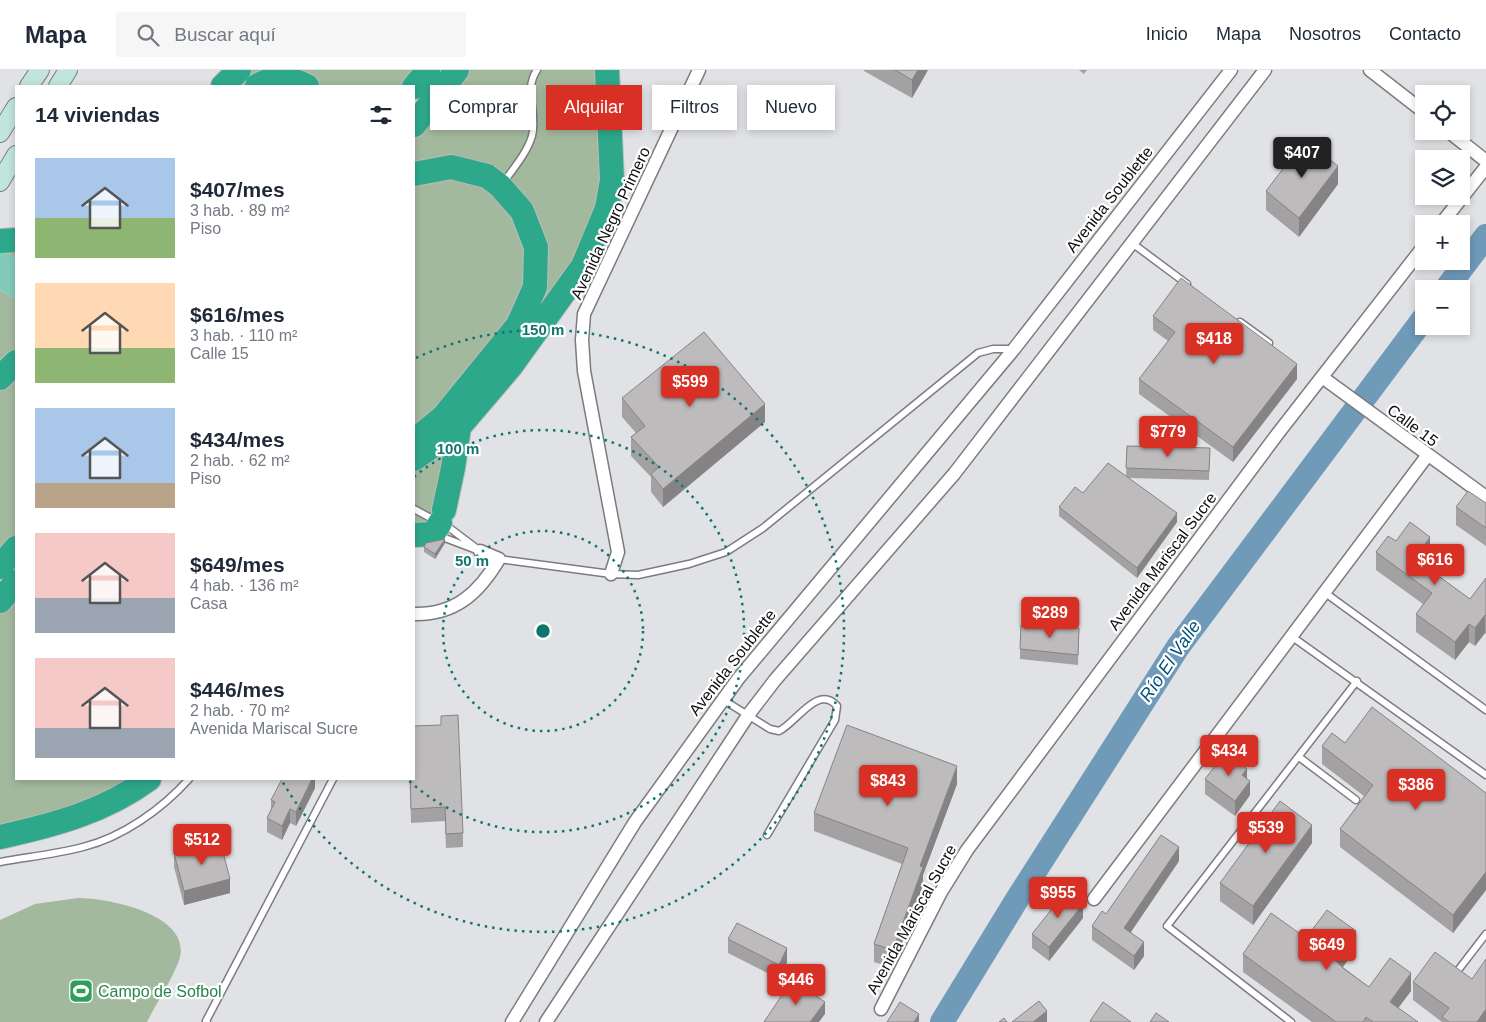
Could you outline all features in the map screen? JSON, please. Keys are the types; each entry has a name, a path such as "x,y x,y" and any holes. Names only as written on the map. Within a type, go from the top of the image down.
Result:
{"highway":[{"path":"224,85 239,70"},
{"path":"415,86 428,70"},
{"path":"415,124 457,70"},
{"path":"415,458 459,427 511,366 583,266 607,208 612,180 607,70"},
{"path":"260,85 276,79 300,82 305,85"},
{"path":"415,174 451,166 488,176 500,186 522,211 536,246 534,287 518,324 443,417 415,440"},
{"path":"0,378 15,363"},
{"path":"430,526 453,468 459,427"},
{"path":"0,549 15,536"},
{"path":"0,567 15,549"},
{"path":"0,601 15,583"},
{"path":"0,837 46,827 86,814 126,794 147,780"}],"main road":[{"path":"30,85 38,70"},
{"path":"59,85 68,70"},
{"path":"0,133 15,109"},
{"path":"0,144 15,153"},
{"path":"0,182 15,156"},
{"path":"5,245 15,268"},
{"path":"0,278 15,287"}],"street":[{"name":"Avenida Negro Primero","path":"611,574 618,552 584,371 582,340 584,314 699,70"},
{"name":"Avenida Soublette","path":"512,1022 635,822 722,699 775,632 1014,349 1231,70"},
{"path":"546,1022 749,714 775,680 954,474 1265,70"},
{"path":"1370,70 1415,105"},
{"path":"1459,140 1486,161"},
{"path":"1449,215 1486,167"},
{"name":"Avenida Mariscal Sucre","path":"881,1009 941,892 967,850 1322,377 1415,258"},
{"name":"Calle 15","path":"1322,377 1427,456 1486,497"},
{"path":"1094,899 1427,456"},
{"path":"415,614 440,612 465,601 487,579 499,559 480,551"}],"lane":[{"path":"500,186 526,150 532,136 534,120 530,83 537,70"},
{"path":"1132,243 1196,290"},
{"path":"1236,319 1269,342"},
{"path":"499,559 611,574 638,575 689,564 726,552 763,528 978,353 994,349 1014,349"},
{"path":"415,510 430,526 480,551"},
{"path":"430,526 480,551"},
{"path":"1324,592 1486,710"},
{"path":"1292,636 1486,775"},
{"path":"1291,1022 1167,926 1357,681"},
{"path":"722,699 749,714 770,729 779,731 788,726 813,702 822,699 833,701 837,706 835,720 766,835"},
{"path":"1299,757 1356,800"},
{"path":"0,862 84,847 117,835 179,790 188,780"},
{"path":"207,1022 333,780"},
{"path":"1460,970 1486,934"}],"green space":[{"path":"239,70 428,70 415,85 224,85"},
{"path":"457,70 607,70 608,85 546,85 546,130 605,130 595,239 459,427 444,510 415,534 415,124 430,105 430,130 536,130 536,85 445,85"},
{"path":"15,240 15,549 0,567 0,241"},
{"path":"15,583 15,780 146,780 0,837 0,601"},
{"name":"Campo de Sofbol","path":"78,898 108,901 144,911 160,919 172,930 180,942 178,964 147,1022 0,1022 0,920 35,904"}],"building":[{"path":"895,70 918,70 912,80"},
{"path":"1305,140 1338,166 1299,218 1266,191"},
{"path":"1181,278 1297,364 1233,447 1139,379 1175,332 1153,316"},
{"path":"704,332 765,404 663,489 651,474 659,467 631,437 645,426 622,398"},
{"path":"1127,446 1210,448 1209,471 1126,468"},
{"path":"1108,463 1177,513 1137,568 1059,507 1075,487 1083,493"},
{"path":"1468,491 1486,503 1486,528 1456,507"},
{"path":"1410,522 1430,537 1415,559 1470,599 1486,578 1486,616 1475,628 1469,624 1455,642 1416,614 1432,593 1376,552 1388,536 1396,541"},
{"path":"445,539 435,554 424,547 426,543"},
{"path":"1021,625 1079,628 1078,655 1020,649"},
{"path":"1372,707 1486,793 1486,872 1453,915 1340,829 1373,785 1322,746 1332,733 1345,743"},
{"path":"458,715 463,833 446,834 445,807 411,809 410,780 415,780 415,726 441,725 441,716"},
{"path":"847,725 957,766 920,866 923,867 893,950 874,944 908,848 814,813"},
{"path":"1225,753 1247,769 1242,775 1250,781 1235,801 1205,779"},
{"path":"281,780 312,780 296,812 290,809 282,826 267,818 275,802 271,800"},
{"path":"1280,801 1312,825 1253,906 1220,883"},
{"path":"1161,835 1179,847 1124,928 1144,942 1134,956 1092,926 1102,911 1106,914"},
{"path":"220,841 230,879 184,891 174,853"},
{"path":"1066,891 1083,904 1049,947 1032,934"},
{"path":"1327,910 1356,931 1335,960 1344,969 1369,987 1390,958 1411,973 1390,1002 1418,1022 1373,1022 1366,1017 1363,1022 1336,1022 1243,954 1271,913 1306,938"},
{"path":"737,923 787,948 779,965 728,939"},
{"path":"1435,952 1472,979 1486,959 1486,1009 1477,1022 1449,1022 1442,1017 1449,1008 1413,982"},
{"path":"792,980 825,1002 810,1022 764,1022"},
{"path":"1039,1001 1047,1011 1033,1022 1012,1022"},
{"path":"900,1002 919,1014 914,1022 887,1022"},
{"path":"1103,1002 1131,1022 1090,1021"},
{"path":"1156,1013 1169,1022 1150,1022"},
{"path":"1004,1018 1007,1022 999,1022"}],"waterway":[{"name":"Río El Valle","path":"1453,280 1486,236"},
{"name":"Río El Valle","path":"942,1022 1016,901 1178,647 1415,330"}],"place":[{"name":"Campo de Sofbol","path":"81,991"}]}
